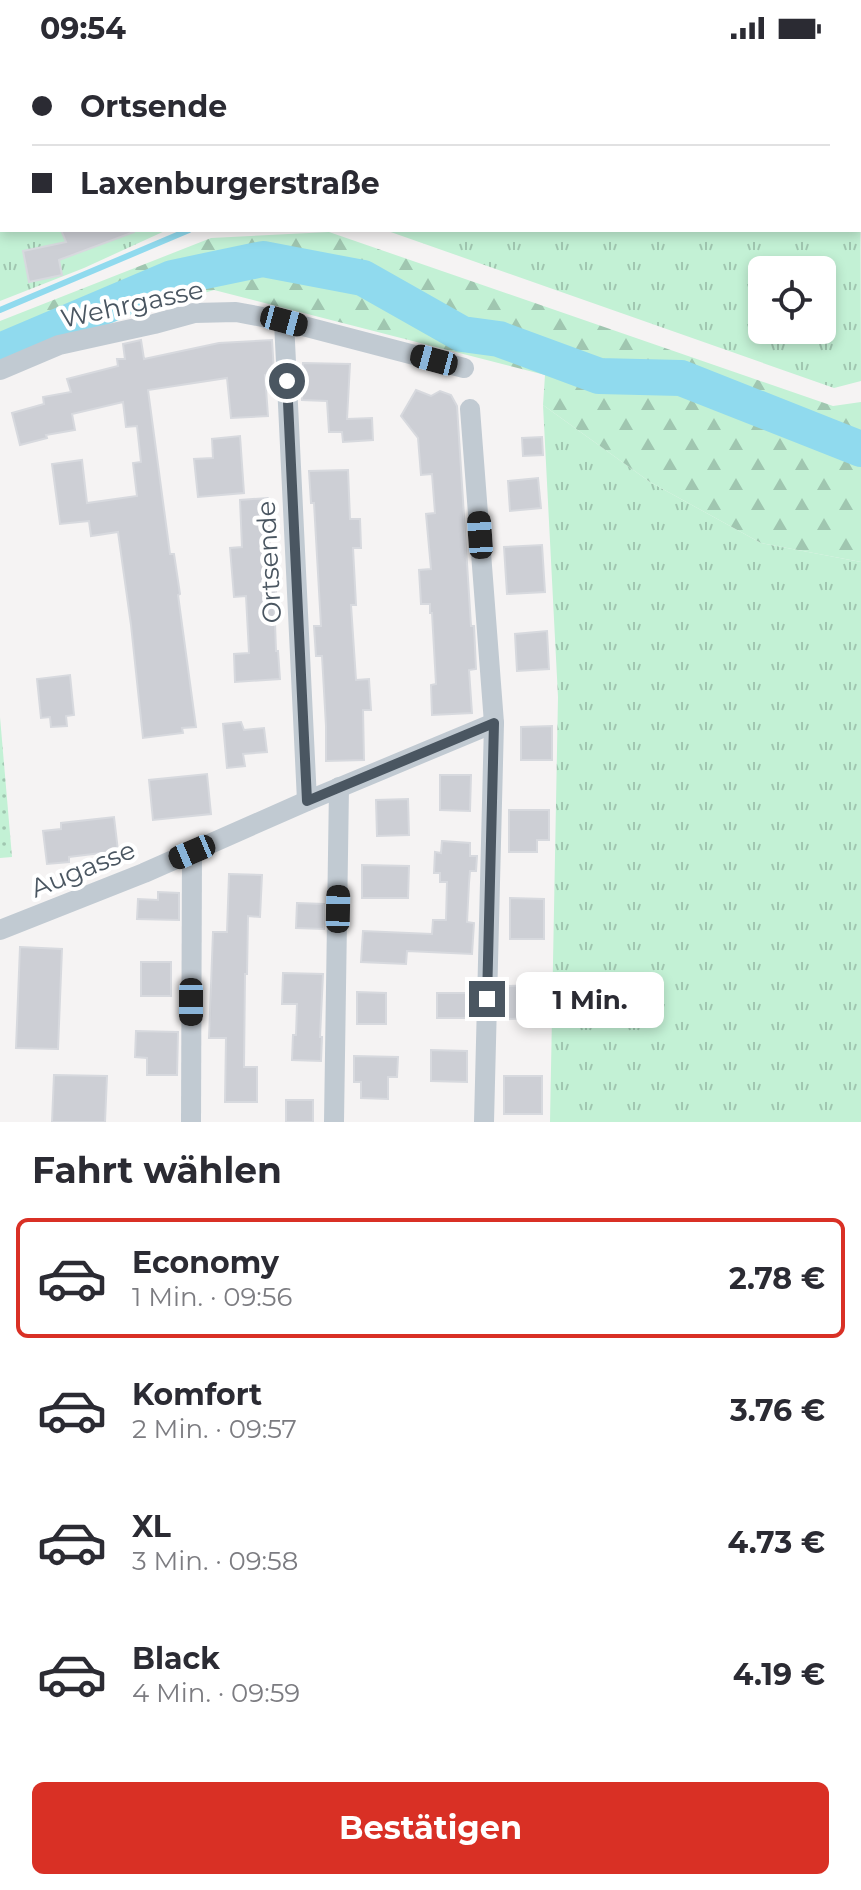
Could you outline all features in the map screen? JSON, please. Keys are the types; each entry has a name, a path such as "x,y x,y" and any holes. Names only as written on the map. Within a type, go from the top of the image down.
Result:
{"street":[{"name":"Wehrgasse","path":"0,370 59,345 194,313 236,312 284,321 464,368"},
{"name":"Ortsende","path":"284,321 307,801"},
{"path":"470,409 494,723 484,1122"},
{"name":"Augasse","path":"0,930 494,723"},
{"path":"334,1122 339,787"},
{"path":"191,1122 192,852"}],"green space":[{"path":"0,232 163,232 84,268 0,301"},
{"path":"329,232 833,406 861,402 861,562 761,543 650,482 543,405 545,375 214,290 45,341 33,332 0,346 0,321 211,238"},
{"path":"391,232 860,232 861,381 834,388"},
{"path":"543,405 650,482 761,543 861,562 861,1122 550,1122 558,697"},
{"path":"0,717 12,857 0,858"}],"building":[{"path":"62,232 134,232 59,260 62,275 29,282 23,251 66,242"},
{"path":"141,340 144,359 219,343 272,340 274,373 265,375 268,416 231,418 227,378 148,390 170,554 174,554 180,594 196,727 182,728 183,733 143,738 118,532 91,536 89,521 60,524 52,464 82,460 87,503 137,496 133,463 141,462 137,426 126,427 123,402 72,414 75,430 46,435 47,438 20,445 12,413 44,404 43,397 71,392 67,379 118,366 117,359 125,359 123,344"},
{"path":"303,363 350,364 347,419 372,418 373,440 343,442 342,432 329,432 327,401 302,400"},
{"path":"416,390 431,396 440,391 451,395 457,406 471,626 474,626 476,669 469,670 472,713 432,715 431,685 436,684 432,613 430,604 421,604 419,570 431,569 426,514 435,513 432,474 421,475 418,438 401,416"},
{"path":"240,436 244,493 198,497 194,459 213,458 212,439"},
{"path":"542,437 543,455 523,456 522,438"},
{"path":"348,470 350,519 360,519 361,548 353,548 356,605 351,605 356,680 369,679 371,710 363,710 364,760 326,761 322,656 316,656 314,626 321,626 314,503 311,503 309,471"},
{"path":"538,478 541,508 510,511 508,481"},
{"path":"268,498 280,679 235,682 234,654 249,653 246,596 234,597 230,548 242,547 240,500"},
{"path":"542,545 545,592 507,594 504,547"},
{"path":"547,631 549,669 517,671 515,634"},
{"path":"70,675 74,715 66,716 67,726 51,727 50,717 41,718 37,679"},
{"path":"241,722 244,730 264,728 267,752 243,754 245,766 227,768 223,724"},
{"path":"552,726 552,760 521,760 521,727"},
{"path":"207,774 211,814 153,820 149,780"},
{"path":"440,775 471,775 470,811 440,810"},
{"path":"408,799 409,835 377,836 376,800"},
{"path":"509,810 549,810 549,840 537,840 537,852 509,852"},
{"path":"114,817 118,851 69,857 69,862 47,864 43,831 61,829 61,823"},
{"path":"442,841 470,843 470,856 477,856 476,871 470,871 467,922 474,923 472,954 407,951 406,964 361,962 363,931 432,934 433,920 446,920 447,882 440,882 440,873 434,873 435,852 441,853"},
{"path":"362,865 409,866 408,898 362,898"},
{"path":"229,874 262,875 260,917 248,916 245,974 244,1067 257,1067 257,1102 225,1102 226,1038 209,1038 213,932 227,932"},
{"path":"158,892 179,893 179,920 137,919 138,899 158,900"},
{"path":"510,898 544,899 544,939 510,939"},
{"path":"297,903 324,904 324,929 296,928"},
{"path":"20,947 62,949 58,1049 16,1048"},
{"path":"141,962 171,962 171,996 141,996"},
{"path":"283,973 323,974 321,1061 292,1060 297,1004 282,1004"},
{"path":"536,985 537,1018 508,1019 507,986"},
{"path":"357,992 386,993 386,1024 357,1024"},
{"path":"437,993 467,993 467,1018 437,1018"},
{"path":"136,1031 178,1032 177,1075 147,1075 147,1058 135,1057"},
{"path":"431,1050 467,1051 467,1082 431,1081"},
{"path":"354,1056 398,1057 397,1077 388,1077 388,1099 361,1098 361,1082 354,1082"},
{"path":"54,1075 107,1076 105,1122 52,1122"},
{"path":"504,1076 542,1076 542,1114 504,1114"},
{"path":"286,1100 313,1100 313,1122 286,1122"}],"waterway":[{"path":"0,310 184,232"},
{"path":"0,351 172,278 263,259 363,278 462,334 499,339 599,376 681,378 861,449"}],"route":[{"path":"287,381 307,801 494,723 487,999"}]}
